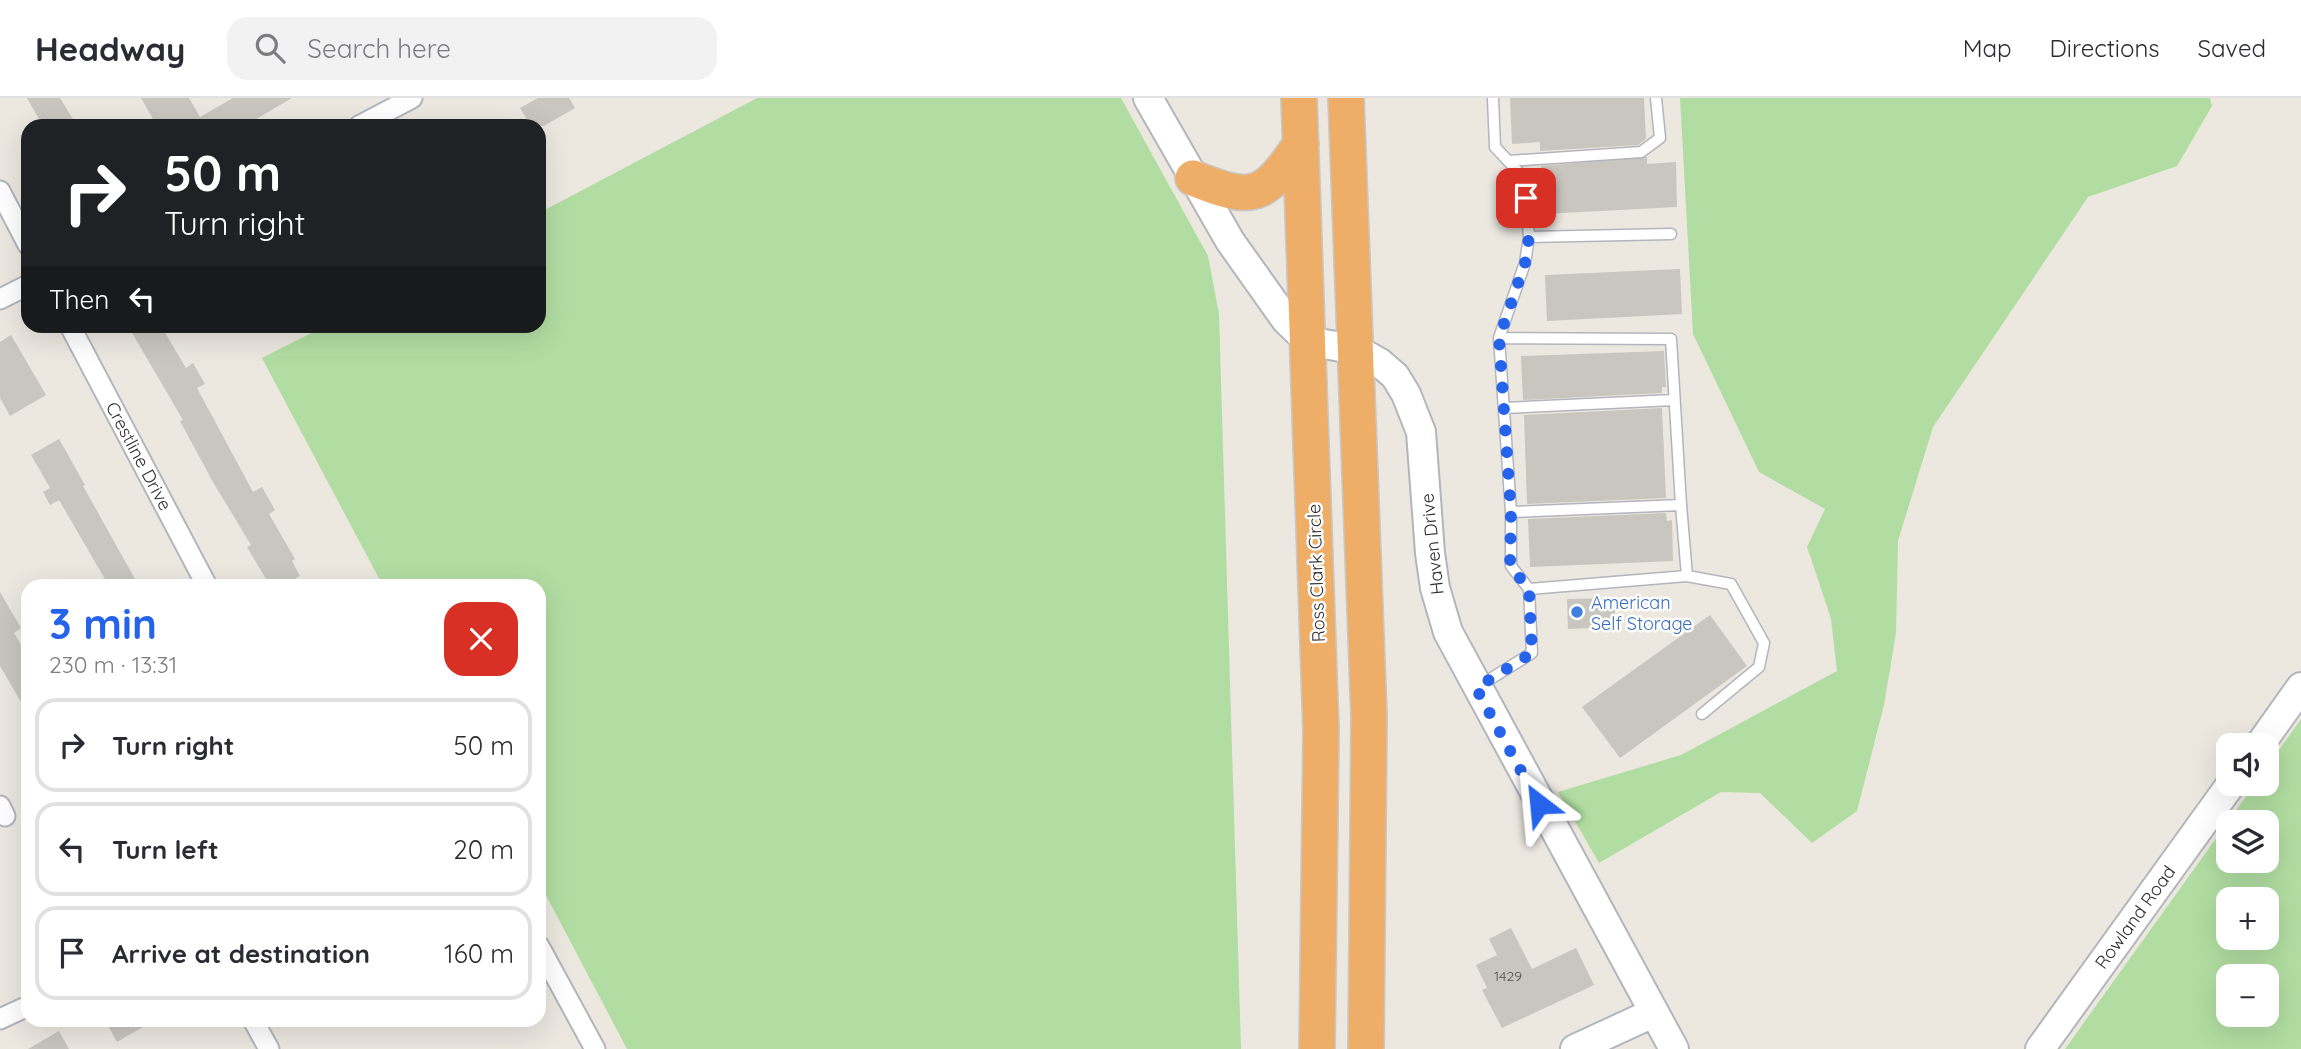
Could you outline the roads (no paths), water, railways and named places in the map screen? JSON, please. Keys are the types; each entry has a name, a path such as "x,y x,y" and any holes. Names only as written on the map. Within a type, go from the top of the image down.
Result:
{"highway":[{"name":"Ross Clark Circle","path":"1299,98 1321,731 1317,1049"},
{"path":"1346,98 1369,718 1366,1049"},
{"path":"1193,178 1231,193 1258,191 1277,179 1301,144"}],"street":[{"path":"372,119 412,98"},
{"path":"1148,98 1193,178 1257,281 1286,320 1308,341"},
{"path":"0,191 21,232"},
{"path":"0,299 21,288"},
{"name":"Crestline Drive","path":"74,333 203,579"},
{"name":"Haven Drive","path":"1308,341 1357,350 1395,376 1416,413 1424,458 1435,589 1448,632 1674,1049"},
{"path":"2268,733 2301,687"},
{"name":"Rowland Road","path":"2040,1049 2222,796"},
{"path":"546,959 595,1049"},
{"path":"0,1019 21,1009"},
{"path":"1575,1049 1653,1013"},
{"path":"257,1027 269,1049"}],"lane":[{"path":"1476,688 1532,653 1529,589 1510,566 1511,512 1499,338 1525,263 1529,237 1525,179 1496,146 1493,98"},
{"path":"1508,161 1641,152 1660,138 1657,98"},
{"path":"1529,237 1671,234"},
{"path":"1499,338 1671,339 1687,576"},
{"path":"1505,408 1674,400"},
{"path":"1511,512 1681,505"},
{"path":"1529,589 1687,576 1731,584 1764,643 1759,667 1702,714"}],"place":[{"name":"American Self Storage","path":"1577,612"}]}
